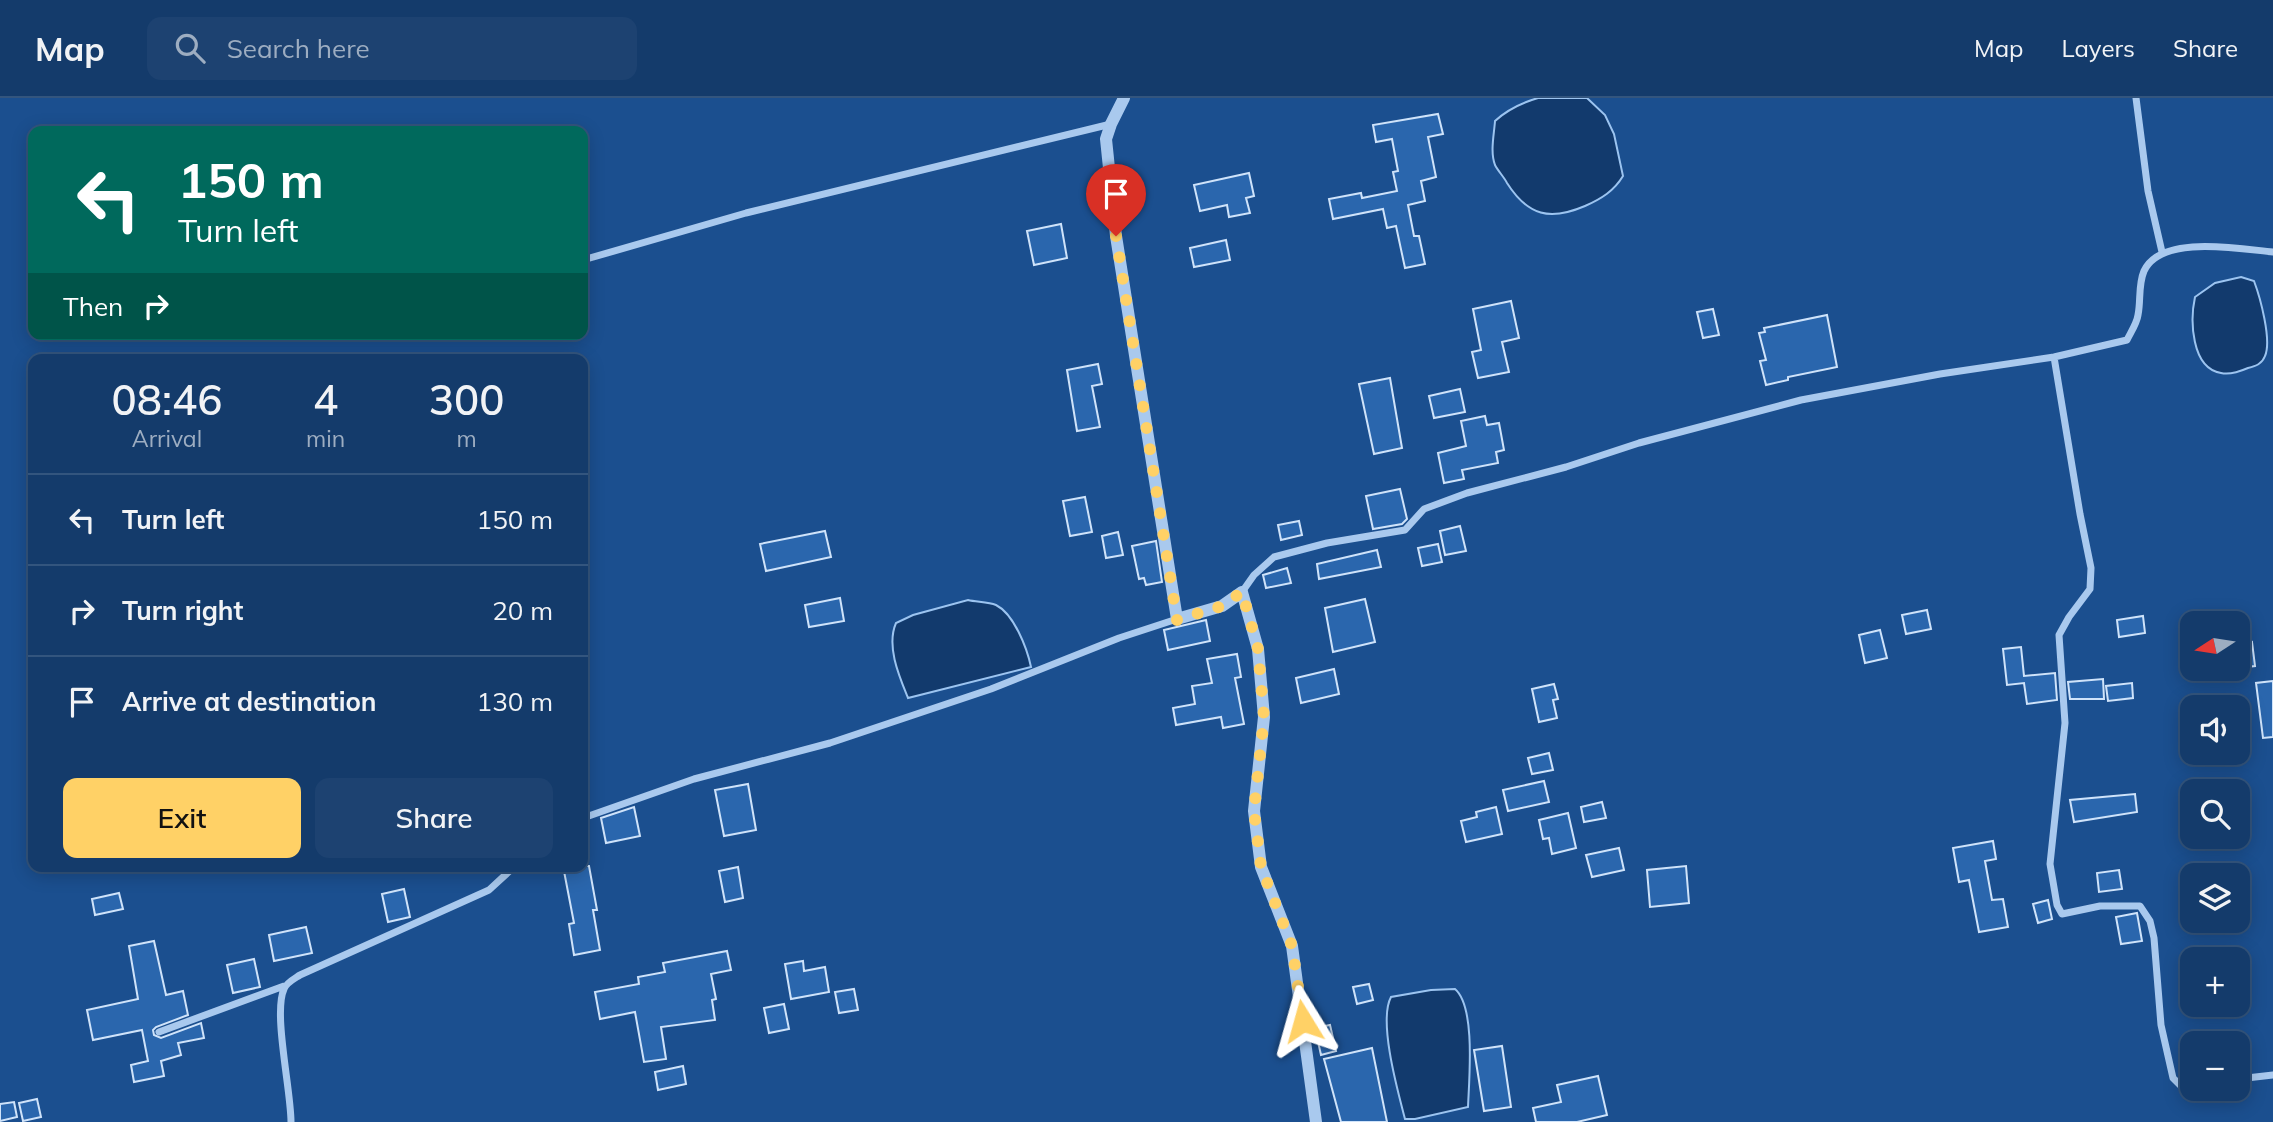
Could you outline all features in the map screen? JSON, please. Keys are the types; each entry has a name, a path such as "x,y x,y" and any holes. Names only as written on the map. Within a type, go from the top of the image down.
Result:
{"street":[{"path":"1124,98 1106,139 1116,236 1177,620"},
{"path":"2136,98 2148,191 2162,253"},
{"path":"588,259 746,213 1111,124"},
{"path":"588,816 694,779 830,743 991,689 1119,638 1222,606 1242,592 1254,575 1275,557 1328,543 1405,530 1424,509 1467,493 1801,400 1940,373 2054,357 2127,340 2138,316 2145,270 2162,253 2201,246 2273,252"},
{"path":"2054,357 2091,568 2090,589 2059,635 2065,723 2050,864 2057,905 2062,914 2100,906 2140,906 2150,920 2154,938 2161,1025 2173,1078 2180,1085"},
{"path":"1242,592 1258,649 1264,717 1254,811 1261,867 1292,946 1316,1122"},
{"path":"159,1032 284,986 300,975 489,890 508,872"},
{"path":"284,986 279,1008 291,1097 291,1122"},
{"path":"2250,1078 2273,1075"}],"water":[{"path":"1538,98 1587,98 1605,115 1614,134 1623,176 1616,186 1602,197 1572,211 1550,214 1532,209 1515,194 1496,167 1493,149 1495,121 1515,107"},
{"path":"2241,277 2254,281 2264,318 2267,349 2264,359 2258,364 2235,372 2221,373 2211,369 2198,353 2193,330 2195,297 2215,283"},
{"path":"968,600 989,603 1003,609 1023,641 1031,667 908,698 893,651 896,623 913,615"},
{"path":"1455,989 1462,998 1469,1027 1468,1107 1405,1119 1388,1039 1388,1008 1391,997"}],"building":[{"path":"1438,114 1443,134 1428,137 1436,177 1421,181 1425,201 1408,205 1414,236 1419,236 1425,264 1405,268 1396,226 1387,228 1383,209 1333,219 1329,199 1361,193 1362,198 1397,191 1393,172 1398,171 1392,139 1376,142 1373,125"},
{"path":"1249,173 1254,196 1246,198 1250,213 1229,217 1227,205 1200,211 1194,185"},
{"path":"1061,224 1067,258 1034,265 1027,231"},
{"path":"1226,240 1230,260 1194,267 1190,248"},
{"path":"1511,301 1519,338 1502,342 1509,372 1478,378 1472,352 1481,350 1473,309"},
{"path":"1713,309 1719,335 1703,338 1697,312"},
{"path":"1827,315 1837,367 1788,377 1788,380 1766,385 1760,361 1766,360 1759,333 1765,332 1764,328"},
{"path":"1098,364 1102,384 1092,386 1100,427 1077,431 1067,370"},
{"path":"1390,378 1402,448 1374,454 1359,384"},
{"path":"1460,389 1465,412 1434,418 1429,396"},
{"path":"1485,416 1487,425 1499,423 1504,450 1496,452 1498,463 1462,470 1464,479 1444,483 1438,453 1466,446 1461,421"},
{"path":"1400,489 1407,519 1402,524 1373,529 1366,496"},
{"path":"1085,497 1092,532 1070,536 1063,501"},
{"path":"1299,521 1302,535 1281,540 1278,525"},
{"path":"1460,526 1466,551 1445,555 1440,531"},
{"path":"825,531 831,557 766,571 760,544"},
{"path":"1118,532 1123,555 1106,558 1102,536"},
{"path":"1156,541 1162,582 1146,585 1144,578 1139,579 1132,546"},
{"path":"1438,544 1442,562 1422,566 1418,548"},
{"path":"1377,550 1381,567 1319,579 1317,564"},
{"path":"1287,568 1291,583 1266,588 1263,575"},
{"path":"840,598 844,621 809,627 805,605"},
{"path":"1365,599 1375,642 1333,652 1325,608"},
{"path":"1927,610 1931,629 1906,634 1902,615"},
{"path":"2143,616 2145,633 2119,637 2117,620"},
{"path":"1206,620 1210,641 1168,650 1164,630"},
{"path":"1880,630 1887,658 1865,663 1859,635"},
{"path":"2250,642 2255,666 2250,667"},
{"path":"2021,647 2024,676 2055,673 2057,700 2027,704 2024,683 2007,685 2003,649"},
{"path":"1237,654 1241,677 1235,678 1244,724 1223,728 1221,717 1176,725 1173,708 1195,704 1192,686 1212,683 1207,659"},
{"path":"1334,669 1339,694 1301,703 1296,678"},
{"path":"2103,679 2104,699 2070,699 2068,682"},
{"path":"2273,681 2273,737 2263,738 2256,683"},
{"path":"2132,683 2133,698 2108,701 2106,686"},
{"path":"1554,684 1558,699 1553,700 1557,718 1539,722 1532,689"},
{"path":"1549,753 1553,770 1532,774 1528,758"},
{"path":"1544,781 1549,802 1508,811 1503,790"},
{"path":"748,784 756,830 724,836 715,790"},
{"path":"2135,794 2137,812 2074,822 2070,800"},
{"path":"1602,802 1606,818 1584,822 1581,807"},
{"path":"634,807 640,836 606,843 601,818"},
{"path":"1496,807 1502,834 1466,842 1461,821 1477,817 1476,812"},
{"path":"1568,813 1576,848 1552,854 1549,838 1543,839 1539,820"},
{"path":"1993,841 1996,859 1985,861 1992,900 2003,899 2008,927 1979,932 1969,880 1959,882 1953,848"},
{"path":"1619,848 1624,870 1592,877 1586,855"},
{"path":"589,866 597,910 593,910 600,950 574,955 569,924 574,923 564,872 588,872"},
{"path":"1686,866 1689,903 1650,907 1647,870"},
{"path":"738,867 743,898 725,902 719,871"},
{"path":"2119,870 2122,889 2099,892 2097,873"},
{"path":"404,889 410,917 388,922 382,894"},
{"path":"119,893 123,909 95,915 92,899"},
{"path":"2048,900 2052,919 2038,923 2033,904"},
{"path":"2137,913 2142,941 2121,944 2116,917"},
{"path":"306,927 312,953 274,961 269,935"},
{"path":"154,941 166,995 183,991 188,1015 156,1027 153,1030 154,1035 161,1038 201,1023 204,1038 178,1043 181,1055 161,1061 164,1076 134,1082 131,1065 148,1061 142,1030 93,1040 87,1010 138,999 129,946"},
{"path":"727,951 731,970 711,974 716,999 712,1000 715,1020 661,1027 666,1059 644,1062 635,1012 600,1019 595,992 639,984 638,977 665,972 663,963"},
{"path":"254,959 260,987 233,993 227,965"},
{"path":"803,961 804,971 825,967 829,992 791,999 785,964"},
{"path":"1369,984 1373,1000 1357,1004 1353,987"},
{"path":"854,989 858,1010 839,1013 835,992"},
{"path":"784,1004 789,1029 769,1033 764,1008"},
{"path":"1330,1025 1336,1051 1321,1055 1315,1028"},
{"path":"1502,1046 1511,1107 1484,1111 1474,1050"},
{"path":"1372,1048 1387,1122 1341,1122 1324,1059"},
{"path":"683,1066 686,1084 658,1090 655,1072"},
{"path":"1598,1076 1607,1115 1577,1122 1536,1122 1533,1108 1561,1102 1557,1085"},
{"path":"37,1099 41,1117 23,1121 19,1103"},
{"path":"14,1102 17,1117 0,1121 0,1104"}],"route":[{"path":"1116,236 1177,620 1222,606 1242,592 1258,649 1264,717 1254,811 1261,867 1292,946 1303,1021"}]}
